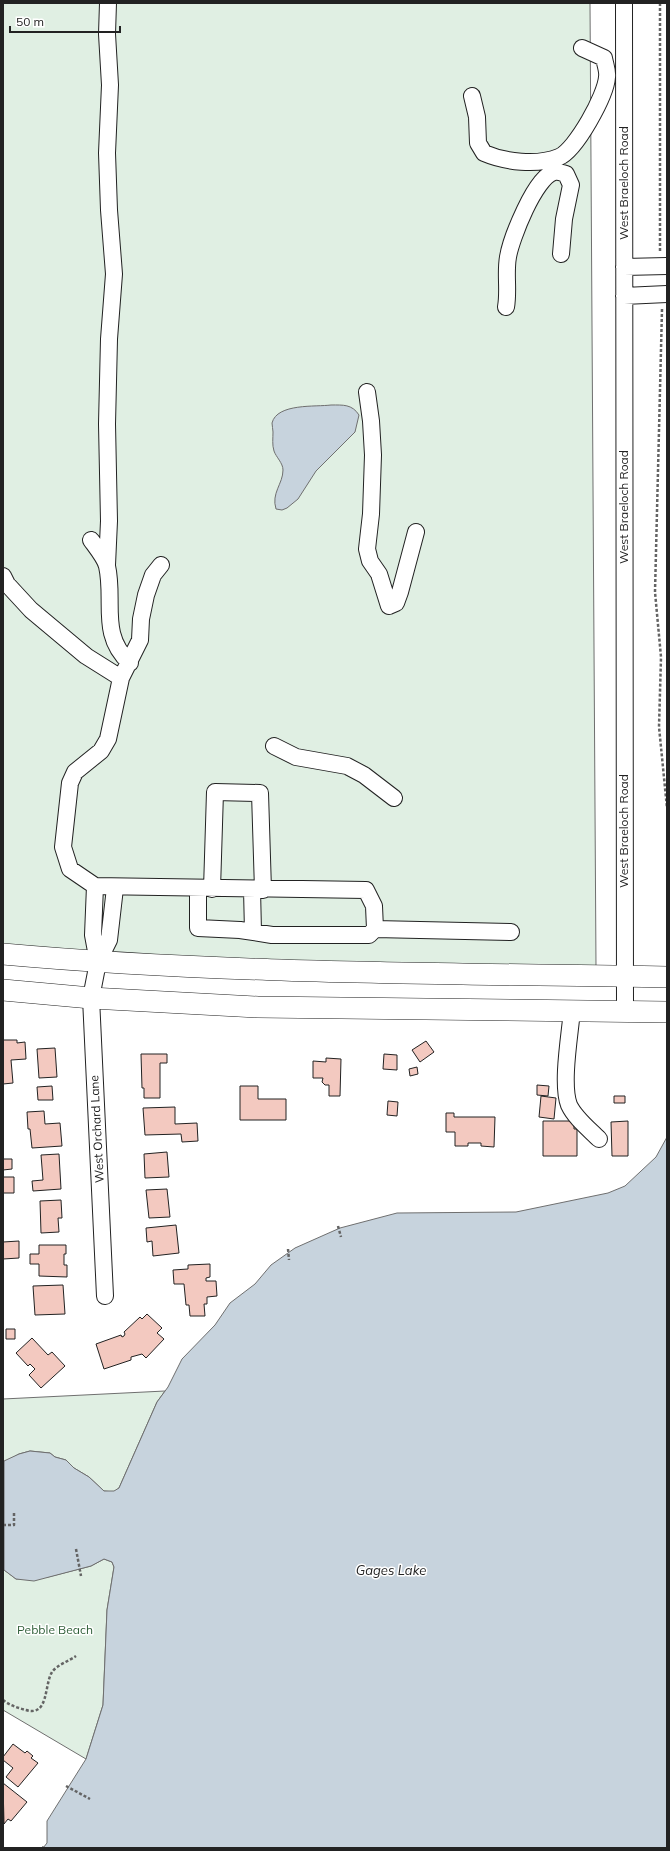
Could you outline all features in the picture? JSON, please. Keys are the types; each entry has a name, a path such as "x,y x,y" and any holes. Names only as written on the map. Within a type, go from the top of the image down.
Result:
{"main road":[{"path":"3,954 98,962 403,973 667,977"},
{"path":"3,990 91,998 258,1007 667,1012"}],"street":[{"path":"108,3 107,34 110,85 107,153 109,210 114,274 109,339 109,521 107,565 109,620 114,643 120,654 130,663"},
{"name":"West Braeloch Road","path":"624,3 625,1011"},
{"path":"472,96 477,117 478,143 484,153 496,158 530,162 560,157 568,150 600,100 607,76 604,58 582,48"},
{"path":"506,307 508,295 506,278 507,263 514,238 531,194 546,176 555,171 566,174 571,185 564,219 561,254"},
{"path":"624,267 667,266"},
{"path":"624,296 664,301"},
{"path":"367,392 371,421 373,455 371,514 367,549 370,561 379,574 389,606 396,603 416,532"},
{"path":"91,540 107,565"},
{"path":"161,565 153,575 146,595 141,619 140,640 130,663 121,678 108,739 101,751 75,772 70,783 63,847 70,869 94,886 114,888 366,890 374,906 375,929"},
{"path":"3,576 7,584 31,610 86,656 121,678"},
{"path":"274,746 296,757 347,766 364,775 394,798"},
{"path":"253,932 258,890 260,792 215,792 205,889 198,928 240,930 272,935 369,935 375,929 511,932"},
{"path":"94,886 93,935 98,962"},
{"path":"98,962 109,940 114,888"},
{"name":"West Orchard Lane","path":"98,962 91,998 104,1296"},
{"path":"572,1010 566,1080 567,1097 573,1112 599,1140"}],"path":[{"path":"660,3 660,251"},
{"path":"664,301 655,592 661,657 659,727 667,808"},
{"path":"338,1226 341,1237"},
{"path":"288,1249 289,1260"},
{"path":"3,1525 14,1525 14,1511"},
{"path":"76,1549 81,1576"},
{"path":"3,1700 30,1711 38,1709 43,1704 49,1678 53,1671 76,1656"},
{"path":"66,1786 90,1799"}],"green space":[{"path":"3,3 590,3 596,967 83,960 3,951"},
{"path":"165,1391 157,1402 119,1488 114,1492 104,1491 89,1477 74,1468 66,1460 55,1457 50,1453 30,1451 19,1454 3,1463 3,1399"},
{"name":"Pebble Beach","path":"104,1559 112,1562 114,1567 107,1610 103,1705 86,1759 3,1710 3,1569 16,1579 48,1577 91,1566"}],"water":[{"path":"331,405 347,406 356,411 359,415 355,432 316,471 298,499 287,508 282,510 276,509 275,498 283,470 273,446 272,423 275,417 281,412 298,407"},
{"name":"Gages Lake","path":"667,1137 667,1848 43,1848 47,1843 47,1821 86,1759 103,1705 107,1610 114,1567 112,1562 104,1559 91,1566 34,1581 16,1579 4,1570 4,1461 30,1451 50,1453 55,1457 66,1460 74,1468 89,1477 104,1491 114,1491 119,1488 157,1402 168,1387 182,1359 215,1325 230,1303 255,1284 271,1265 295,1248 340,1228 397,1213 516,1212 608,1193 625,1186 656,1157"}],"building":[{"path":"3,1040 17,1040 17,1043 25,1042 26,1059 11,1060 13,1083 3,1084"},
{"path":"426,1041 434,1052 420,1062 412,1050"},
{"path":"55,1048 57,1077 39,1078 37,1049"},
{"path":"141,1054 167,1054 167,1063 160,1063 160,1098 144,1098 144,1088 142,1088"},
{"path":"384,1054 397,1055 397,1070 383,1069"},
{"path":"326,1058 341,1059 340,1096 329,1096 329,1085 325,1085 322,1082 323,1078 313,1078 313,1061 326,1062"},
{"path":"417,1067 418,1074 410,1076 409,1069"},
{"path":"537,1085 549,1086 548,1096 537,1095"},
{"path":"52,1086 53,1100 38,1100 37,1087"},
{"path":"240,1086 258,1086 258,1099 286,1099 286,1120 240,1120"},
{"path":"541,1096 556,1098 554,1119 539,1117"},
{"path":"614,1096 625,1096 625,1103 614,1103"},
{"path":"388,1101 398,1102 397,1116 387,1115"},
{"path":"175,1107 175,1124 197,1123 198,1141 182,1142 181,1134 145,1135 143,1108"},
{"path":"44,1111 45,1124 60,1123 62,1146 32,1148 30,1129 28,1129 27,1112"},
{"path":"446,1113 454,1113 454,1117 495,1117 494,1147 481,1146 481,1143 468,1143 468,1146 455,1146 455,1132 446,1132"},
{"path":"543,1121 574,1121 574,1129 577,1129 577,1156 543,1156"},
{"path":"628,1121 628,1156 612,1156 611,1122"},
{"path":"167,1152 169,1177 145,1178 144,1154"},
{"path":"59,1154 61,1189 33,1191 32,1181 43,1180 41,1155"},
{"path":"3,1159 12,1159 12,1169 3,1170"},
{"path":"3,1177 14,1177 14,1193 3,1193"},
{"path":"167,1189 170,1217 149,1218 146,1190"},
{"path":"61,1200 62,1218 58,1218 59,1232 41,1233 40,1201"},
{"path":"176,1225 179,1253 153,1256 152,1241 147,1242 146,1228"},
{"path":"19,1241 19,1258 3,1259 3,1242"},
{"path":"39,1245 66,1245 64,1265 67,1265 67,1277 39,1276 39,1264 30,1264 30,1254 39,1254"},
{"path":"210,1264 210,1277 206,1278 206,1281 216,1281 217,1296 207,1297 207,1304 204,1304 205,1316 190,1316 189,1305 186,1305 184,1284 174,1284 173,1270 188,1269 188,1265"},
{"path":"63,1285 65,1314 35,1315 33,1286"},
{"path":"147,1314 162,1328 157,1333 164,1339 146,1358 142,1354 131,1357 131,1360 104,1369 96,1344 121,1335 122,1337 124,1336 124,1332 140,1317 142,1319"},
{"path":"6,1329 15,1329 15,1339 6,1339"},
{"path":"32,1338 48,1355 52,1352 65,1366 41,1388 29,1375 35,1369 30,1364 28,1366 16,1353"},
{"path":"13,1744 25,1753 27,1751 33,1756 31,1758 38,1763 18,1787 6,1777 13,1768 3,1760 3,1757"},
{"path":"3,1783 27,1802 11,1821 8,1819 4,1824"}]}
